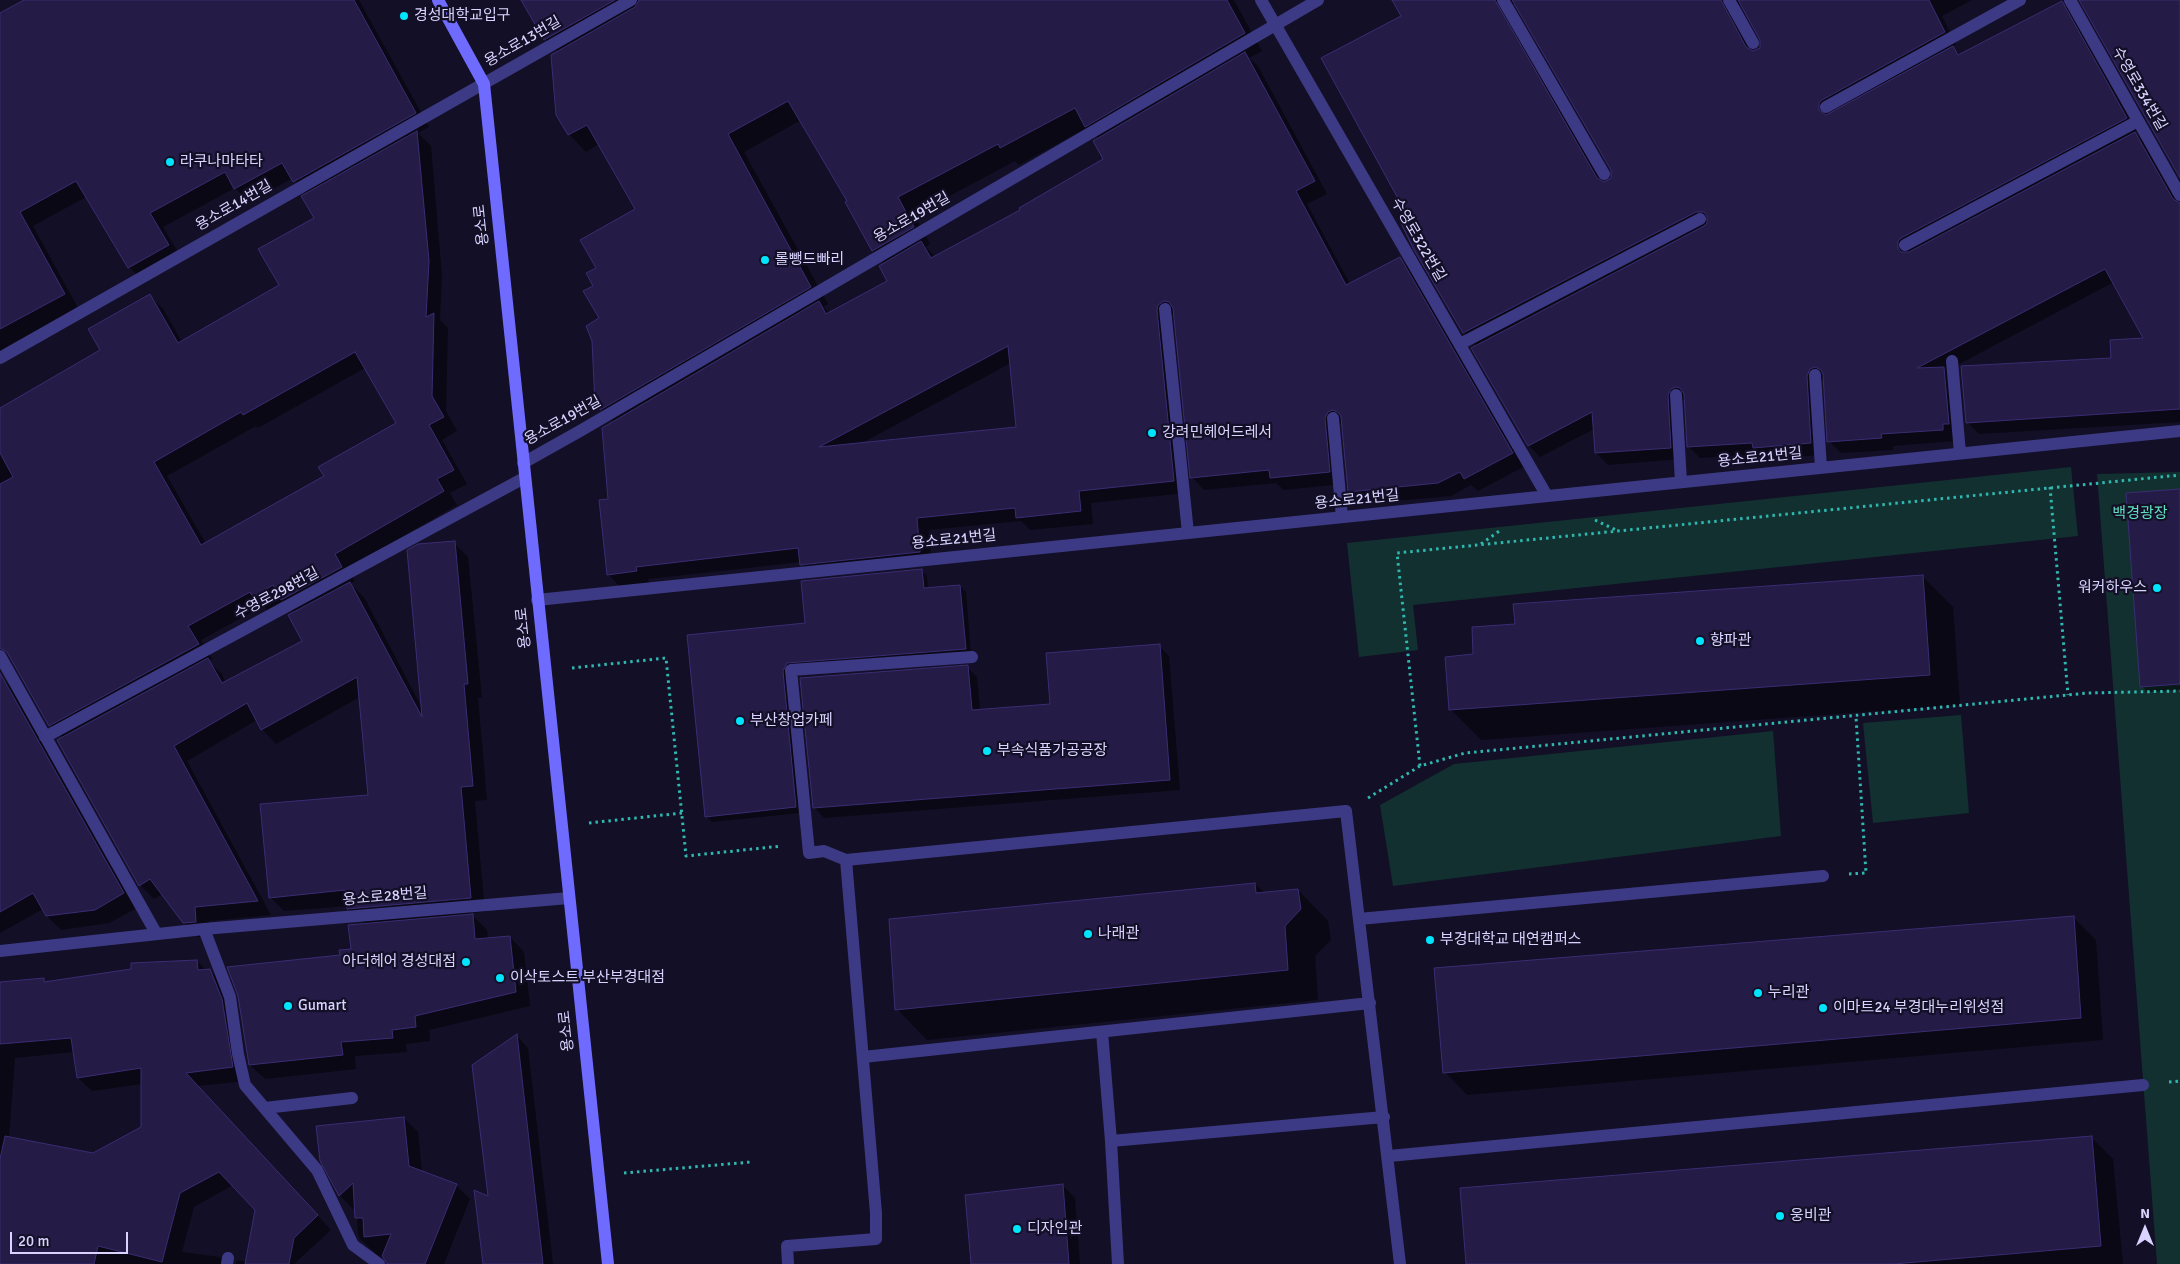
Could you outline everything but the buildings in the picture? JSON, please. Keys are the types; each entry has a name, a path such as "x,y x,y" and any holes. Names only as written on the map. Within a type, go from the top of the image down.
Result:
{"main road":[{"name":"용소로","path":"438,0 484,84 522,462 608,1264"}],"street":[{"name":"용소로13번길","path":"484,84 631,0"},
{"name":"수영로322번길","path":"1261,0 1547,496"},
{"name":"용소로19번길","path":"522,462 588,426 1318,0"},
{"path":"1503,0 1604,174"},
{"path":"1729,0 1752,43"},
{"path":"1826,107 2020,0"},
{"name":"수영로334번길","path":"2070,0 2180,195"},
{"name":"용소로14번길","path":"0,358 484,84"},
{"path":"1905,245 2138,121"},
{"path":"1460,344 1700,219"},
{"path":"1165,309 1188,533"},
{"path":"1952,361 1960,453"},
{"path":"1815,375 1821,468"},
{"path":"1676,395 1681,482"},
{"path":"1332,418 1342,517"},
{"name":"용소로21번길","path":"537,600 2180,431"},
{"name":"수영로298번길","path":"45,737 524,478"},
{"path":"0,656 156,933"},
{"path":"972,657 792,670 809,852 824,851 846,860 1346,811 1389,1156 1400,1264"},
{"path":"788,1264 787,1246 876,1239 876,1213 846,860"},
{"path":"1359,919 1823,876"},
{"name":"용소로28번길","path":"0,951 156,933 569,898"},
{"path":"204,929 230,997 238,1054 245,1085 317,1170 353,1245 379,1264"},
{"path":"863,1057 1370,1003"},
{"path":"1102,1032 1118,1264"},
{"path":"1389,1156 2143,1085"},
{"path":"265,1108 352,1098"},
{"path":"1111,1141 1384,1117"}],"path":[{"path":"1420,766 1397,552 2180,475"},
{"path":"2050,487 2068,695"},
{"path":"544,671 666,658 686,856 808,843"},
{"path":"1346,811 1420,766 1465,753 1856,717 2068,695 2180,691"},
{"path":"1823,876 1866,873 1856,717"},
{"path":"561,826 682,813"},
{"path":"599,1176 751,1162"}],"green space":[{"path":"2071,467 2078,536 1413,605 1418,650 1359,657 1347,543"},
{"name":"백경광장","path":"2180,472 2180,1264 2157,1264 2097,474"},
{"path":"1961,715 1969,813 1873,823 1863,723"},
{"path":"1773,731 1781,836 1393,886 1380,805 1454,764"}],"place":[{"name":"경성대학교입구","path":"404,16"},
{"name":"라쿠나마타타","path":"170,162"},
{"name":"롤뺑드빠리","path":"765,260"},
{"name":"강려민헤어드레서","path":"1152,433"},
{"name":"워커하우스","path":"2157,588"},
{"name":"향파관","path":"1700,641"},
{"name":"부산창업카페","path":"740,721"},
{"name":"부속식품가공공장","path":"987,751"},
{"name":"나래관","path":"1088,934"},
{"name":"부경대학교 대연캠퍼스","path":"1430,940"},
{"name":"아더헤어 경성대점","path":"466,962"},
{"name":"이삭토스트 부산부경대점","path":"500,978"},
{"name":"누리관","path":"1758,993"},
{"name":"Gumart","path":"288,1006"},
{"name":"이마트24 부경대누리위성점","path":"1823,1008"},
{"name":"웅비관","path":"1780,1216"},
{"name":"디자인관","path":"1017,1229"}]}
